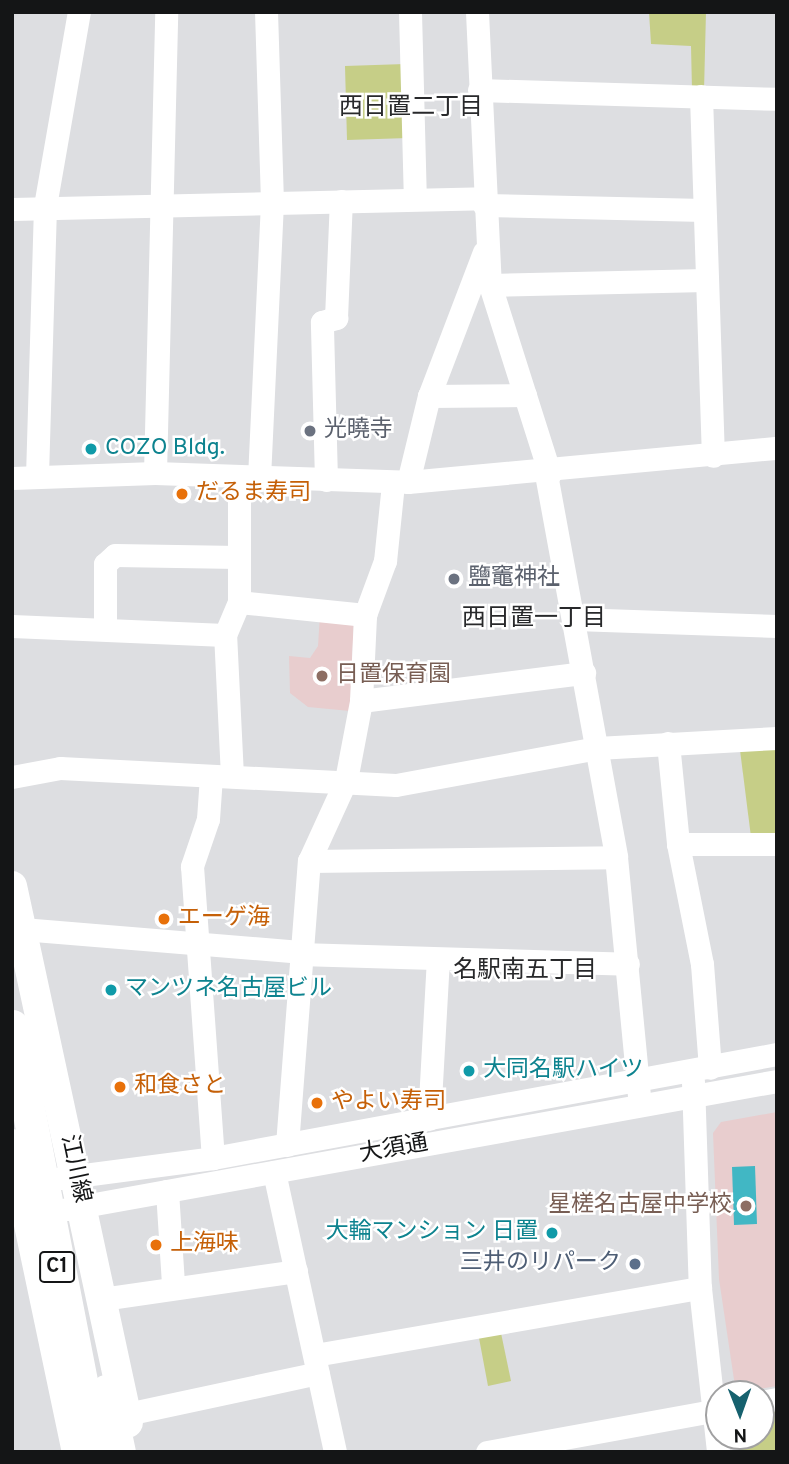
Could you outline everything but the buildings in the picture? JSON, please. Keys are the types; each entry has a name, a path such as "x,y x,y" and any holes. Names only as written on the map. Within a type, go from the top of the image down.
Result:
{"highway":[{"name":"C1","path":"12,1026 25,1080 95,1452"},
{"path":"25,1080 67,1225 119,1452"}],"main road":[{"name":"江川線","path":"12,886 134,1452"},
{"path":"12,1144 17,1189 77,1452"}],"street":[{"path":"37,476 45,206 79,12"},
{"path":"155,473 157,202 166,12"},
{"path":"213,1158 195,942 192,866 221,776 225,635 239,602 238,557 249,477 272,202 266,12"},
{"path":"410,12 415,199"},
{"path":"477,12 485,249 490,285 548,474 575,619 616,857 639,1094"},
{"path":"479,90 777,99"},
{"path":"701,96 713,456"},
{"path":"12,209 157,202 415,199 704,210"},
{"path":"326,480 322,322 336,318 341,201"},
{"path":"287,1145 309,861 346,780 361,701 365,615 385,561 400,483 429,396 485,249"},
{"path":"490,285 706,280"},
{"path":"429,396 525,394"},
{"path":"12,478 155,473 400,483 548,474 777,448"},
{"path":"105,627 105,564 115,555 238,557"},
{"path":"239,602 365,615"},
{"path":"575,619 777,626"},
{"path":"12,626 105,627 225,635"},
{"path":"361,701 584,674"},
{"path":"12,778 60,768 346,780 396,785 597,748 777,738"},
{"path":"668,743 678,844 702,964 702,1070 694,1096 700,1288 713,1380"},
{"path":"678,844 777,844"},
{"path":"309,861 616,857"},
{"path":"23,929 300,953 628,964"},
{"path":"429,1119 438,959"},
{"name":"大須通","path":"17,1189 83,1210 639,1094 702,1070 777,1054"},
{"name":"大須通","path":"17,1189 213,1158 429,1119 639,1094 694,1096 777,1081"},
{"path":"274,1171 335,1452"},
{"path":"167,1191 173,1284"},
{"path":"102,1300 173,1284 296,1271"},
{"path":"127,1414 317,1364 700,1288"},
{"path":"487,1452 705,1412"}],"shaded area":[{"name":"日置保育園","path":"320,614 354,617 350,711 308,707 290,693 289,656 310,658 318,646"},
{"name":"星槎名古屋中学校","path":"777,1112 777,1386 775,1380 734,1380 719,1279 713,1133 721,1122"}],"green space":[{"path":"649,12 706,12 704,91 692,90 691,46 651,44"},
{"path":"405,64 408,138 347,140 345,66"},
{"path":"740,750 777,750 777,837 751,837"},
{"path":"501,1333 511,1381 488,1386 479,1338"},
{"path":"775,1407 777,1452 739,1452 775,1450"}],"water":[{"path":"755,1166 757,1224 734,1225 732,1167"}],"place":[{"name":"光曉寺","path":"310,431"},
{"name":"COZO Bldg.","path":"91,449"},
{"name":"だるま寿司","path":"182,494"},
{"name":"鹽竈神社","path":"454,579"},
{"name":"日置保育園","path":"322,676"},
{"name":"エーゲ海","path":"164,919"},
{"name":"マンツネ名古屋ビル","path":"111,990"},
{"name":"大同名駅ハイツ","path":"469,1071"},
{"name":"和食さと","path":"120,1087"},
{"name":"やよい寿司","path":"317,1103"},
{"name":"星槎名古屋中学校","path":"746,1206"},
{"name":"大輪マンション 日置","path":"552,1233"},
{"name":"上海味","path":"156,1245"},
{"name":"三井のリパーク","path":"635,1264"}],"district":[{"name":"西日置二丁目","path":"411,109"},
{"name":"西日置一丁目","path":"534,620"},
{"name":"名駅南五丁目","path":"525,972"}]}
